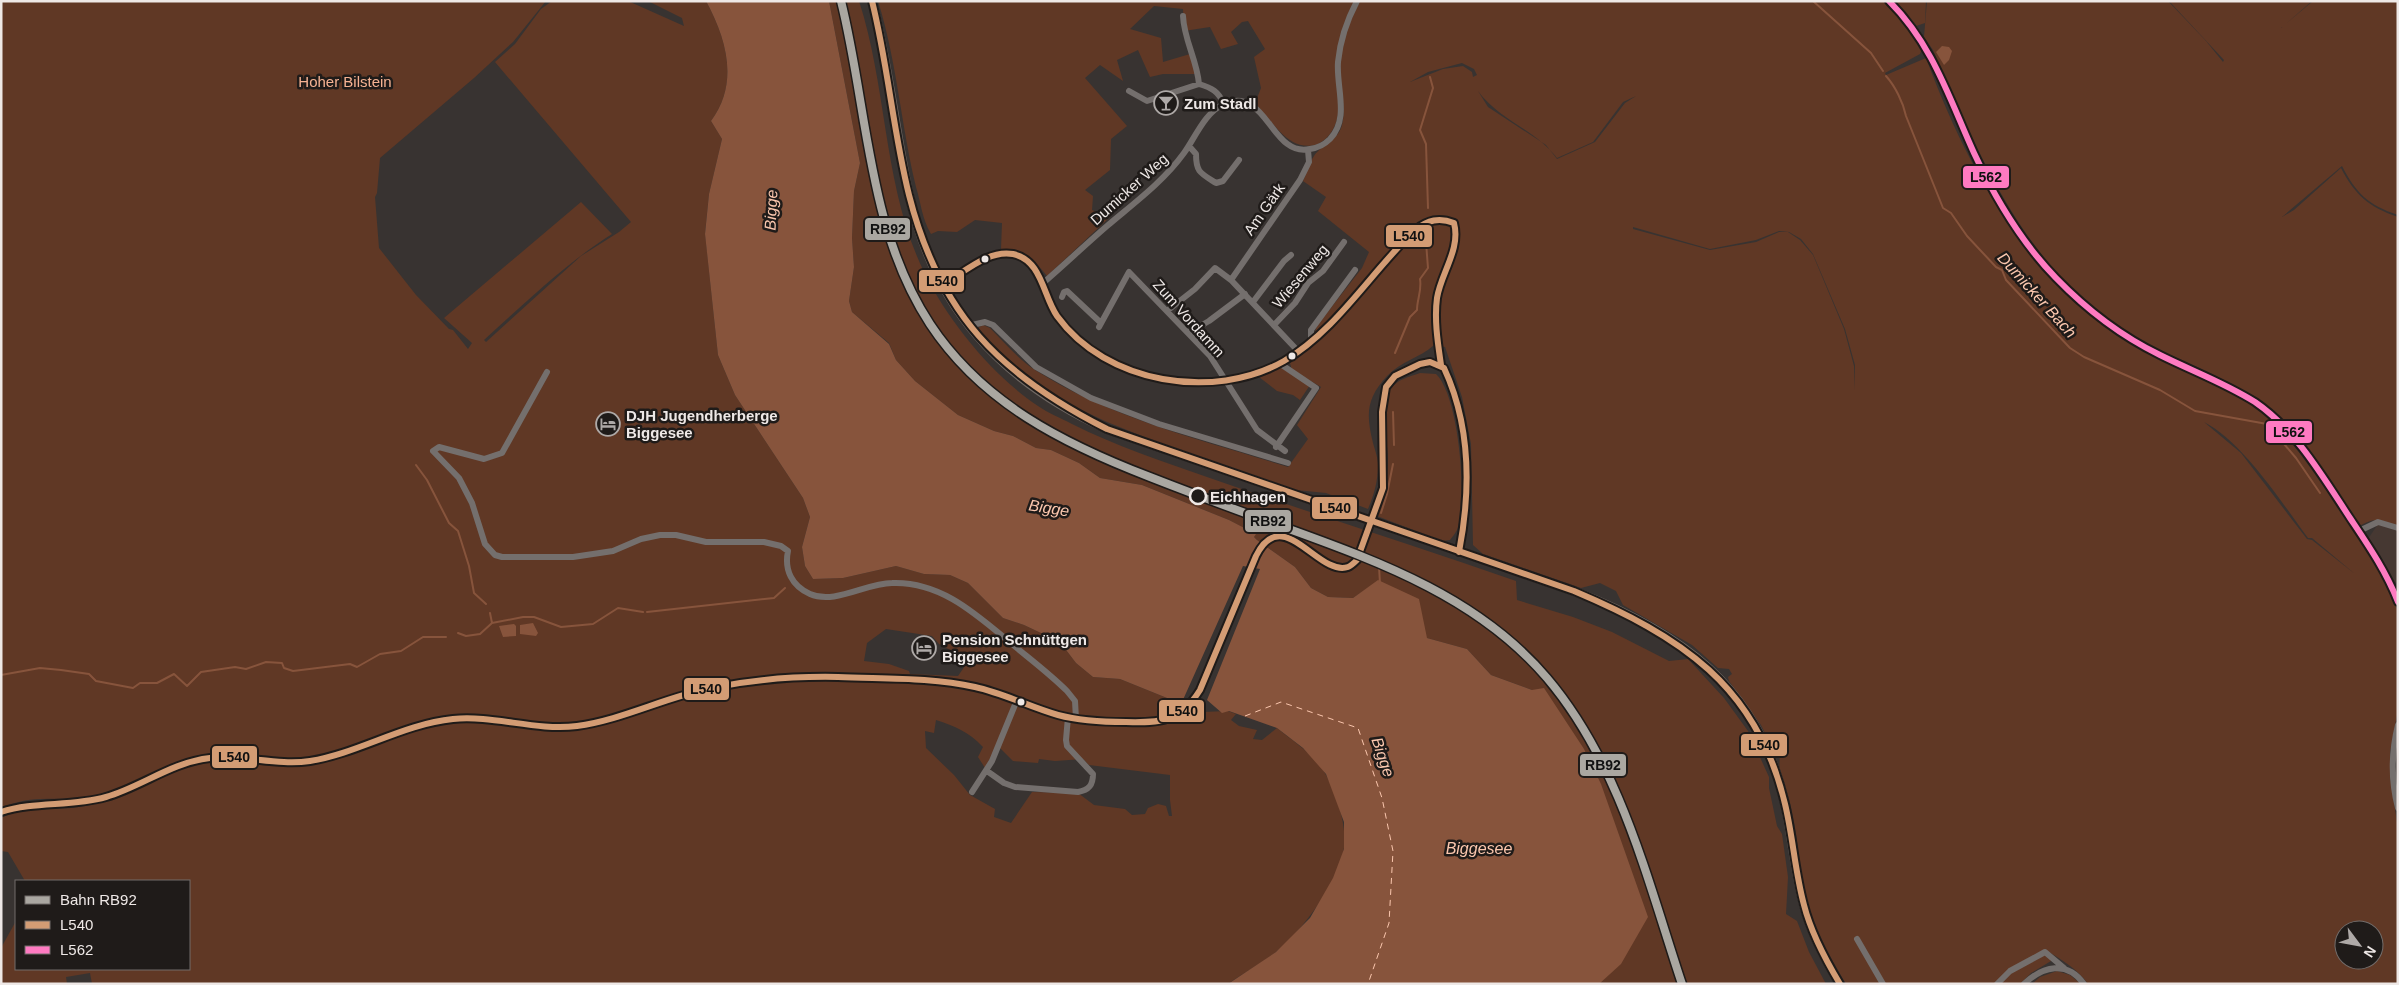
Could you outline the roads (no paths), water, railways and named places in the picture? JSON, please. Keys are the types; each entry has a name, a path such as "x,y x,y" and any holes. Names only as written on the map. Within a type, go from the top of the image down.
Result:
{"main road":[{"path":"872,1 887,69 909,196 923,243 941,285 968,326 997,359 1024,382 1086,420 1201,464 1574,591 1626,612 1676,641 1718,676 1746,711 1769,754 1785,804 1805,910 1818,945 1840,984"}],"street":[{"path":"1129,91 1147,101 1199,84 1214,89 1220,95 1224,104 1236,101 1254,106 1285,142 1293,147 1308,150 1326,143 1336,132 1341,118 1338,73 1340,47 1348,21 1357,1"},
{"path":"1889,1 1910,23 1928,52 1995,196 2024,241 2055,277 2114,328 2149,350 2239,392 2272,416 2291,435 2320,471 2390,581 2398,603"},
{"path":"1183,16 1184,31 1198,68 1199,84"},
{"name":"Dumicker Weg","path":"1042,284 1165,177 1213,112 1224,104"},
{"path":"1189,146 1196,154 1195,164 1198,170 1216,183 1224,181 1239,160"},
{"name":"Am Gärk","path":"1231,280 1300,180 1309,162 1308,150"},
{"path":"941,285 978,263 1014,254 1030,264 1042,284 1056,315 1070,334 1088,348 1113,362 1169,380 1227,382 1256,376 1298,351 1311,340 1414,232 1431,220 1444,220 1454,223 1457,234 1437,298 1437,334 1441,365 1446,372 1457,403 1463,430 1466,511 1459,552"},
{"name":"Wiesenweg","path":"1274,325 1295,303 1308,283 1323,271 1344,242"},
{"path":"1253,302 1284,261 1291,255"},
{"path":"1168,311 1195,289 1215,268 1231,280 1298,351"},
{"path":"1311,340 1311,330 1355,270"},
{"name":"Zum Vordamm","path":"1062,297 1064,292 1067,291 1100,325 1129,272 1210,356 1257,430 1276,447 1285,451"},
{"path":"1188,333 1244,294"},
{"path":"968,326 985,322 993,325 1036,368 1090,398 1159,424 1288,462"},
{"path":"1,812 27,806 78,802 108,797 169,769 198,760 222,757 279,763 310,761 329,757 418,727 452,719 480,719 544,728 580,726 687,694 719,686 763,679 826,677 951,683 986,690 1076,719 1150,723 1179,716 1195,699 1200,690 1251,570 1266,541 1276,536 1288,539 1339,568 1351,566 1357,560 1383,488 1382,412 1383,396 1386,387 1395,376 1420,364 1430,362 1441,365"},
{"path":"1276,447 1316,388 1279,363"},
{"path":"547,372 502,452 484,459 439,447 435,448 434,451 459,478 472,503 485,544 495,555 502,558 573,557 613,551 641,539 660,535 676,535 706,542 774,543 788,551 787,569 791,577 796,584 811,594 821,597 833,596 877,584 892,583 929,588 956,600 1067,691 1074,700 1076,719"},
{"path":"2359,531 2378,522 2398,528"},
{"path":"972,792 987,771 1017,700"},
{"path":"987,771 1004,783 1015,787 1073,792 1088,789 1091,786 1093,774 1067,746 1068,717"},
{"path":"2398,725 2393,748 2392,772 2398,808"},
{"path":"1856,939 1884,984"},
{"path":"1996,984 2010,971 2045,952 2064,968 2075,974 2084,984"},
{"path":"2024,984 2042,970 2051,967 2064,968"}],"water":[{"name":"Biggesee","path":"706,1 829,1 860,163 854,191 852,238 854,267 849,301 852,312 889,344 896,360 915,381 958,415 994,431 1013,436 1036,448 1051,450 1079,463 1100,478 1142,485 1229,520 1256,534 1254,537 1257,540 1295,567 1311,588 1328,597 1353,598 1378,580 1419,599 1427,638 1467,649 1491,675 1532,690 1544,688 1584,749 1601,784 1648,917 1621,964 1599,984 1228,984 1276,952 1310,918 1333,878 1344,849 1344,822 1326,774 1303,748 1277,728 1229,711 1222,713 1207,700 1260,569 1243,566 1182,702 1172,700 1120,679 1093,677 1076,663 1060,642 1024,625 1003,618 968,583 950,575 924,574 896,566 843,578 813,579 805,566 802,547 810,517 803,498 735,395 718,355 705,234 709,194 722,139 711,121 720,107 725,92 727,61 720,31"},
{"path":"1942,46 1949,47 1952,51 1949,60 1944,65 1936,52"},
{"path":"533,623 538,633 536,636 520,634 520,625"},
{"path":"514,624 516,626 516,636 503,637 499,626"}],"waterway":[{"name":"Dumicker Bach","path":"1813,1 1871,53 1883,71"},
{"name":"Dumicker Bach","path":"1886,76 1893,84 1901,100 1943,208 1951,213 1967,236 1996,267 2002,270 2006,280 2070,348 2084,357 2160,390 2195,411 2267,424 2296,458 2320,493"},
{"path":"1428,208 1426,144 1420,130 1433,88 1430,77"},
{"path":"1395,353 1410,317 1417,310 1420,279 1428,268 1426,242"},
{"path":"1393,412 1394,445"},
{"path":"1381,513 1393,464"},
{"path":"416,465 427,480 449,523 458,531 469,566 474,593 486,604"},
{"path":"1368,561 1379,566 1380,584"},
{"path":"647,612 774,598 785,588"},
{"path":"458,633 466,636 480,634 492,623 523,617 534,617 561,627 593,624 618,608 643,612"},
{"path":"490,613 492,623"},
{"path":"1,675 40,668 61,670 89,674 96,681 133,688 140,683 157,683 174,674 187,686 201,672 235,667 246,669 266,662 282,663 284,668 293,671 350,664 357,667 380,654 401,651 423,637 446,637"}],"rail line":[{"name":"RB92","path":"841,1 872,167 881,208 893,248 909,287 930,324 951,352 974,377 1000,398 1027,418 1056,435 1118,464 1394,570 1461,605 1492,626 1521,650 1547,678 1572,712 1594,747 1613,785 1643,864 1682,984"}],"place":[{"name":"Zum Stadl","path":"1166,103"},
{"name":"DJH Jugendherberge Biggesee","path":"608,424"},
{"name":"Eichhagen","path":"1198,496"},
{"name":"Pension Schnüttgen Biggesee","path":"924,648"}],"park label":[{"name":"Hoher Bilstein","path":"345,81"}],"water label":[{"name":"Bigge","path":"771,210"},
{"name":"Bigge","path":"1049,508"},
{"name":"Bigge","path":"1383,757"}]}
